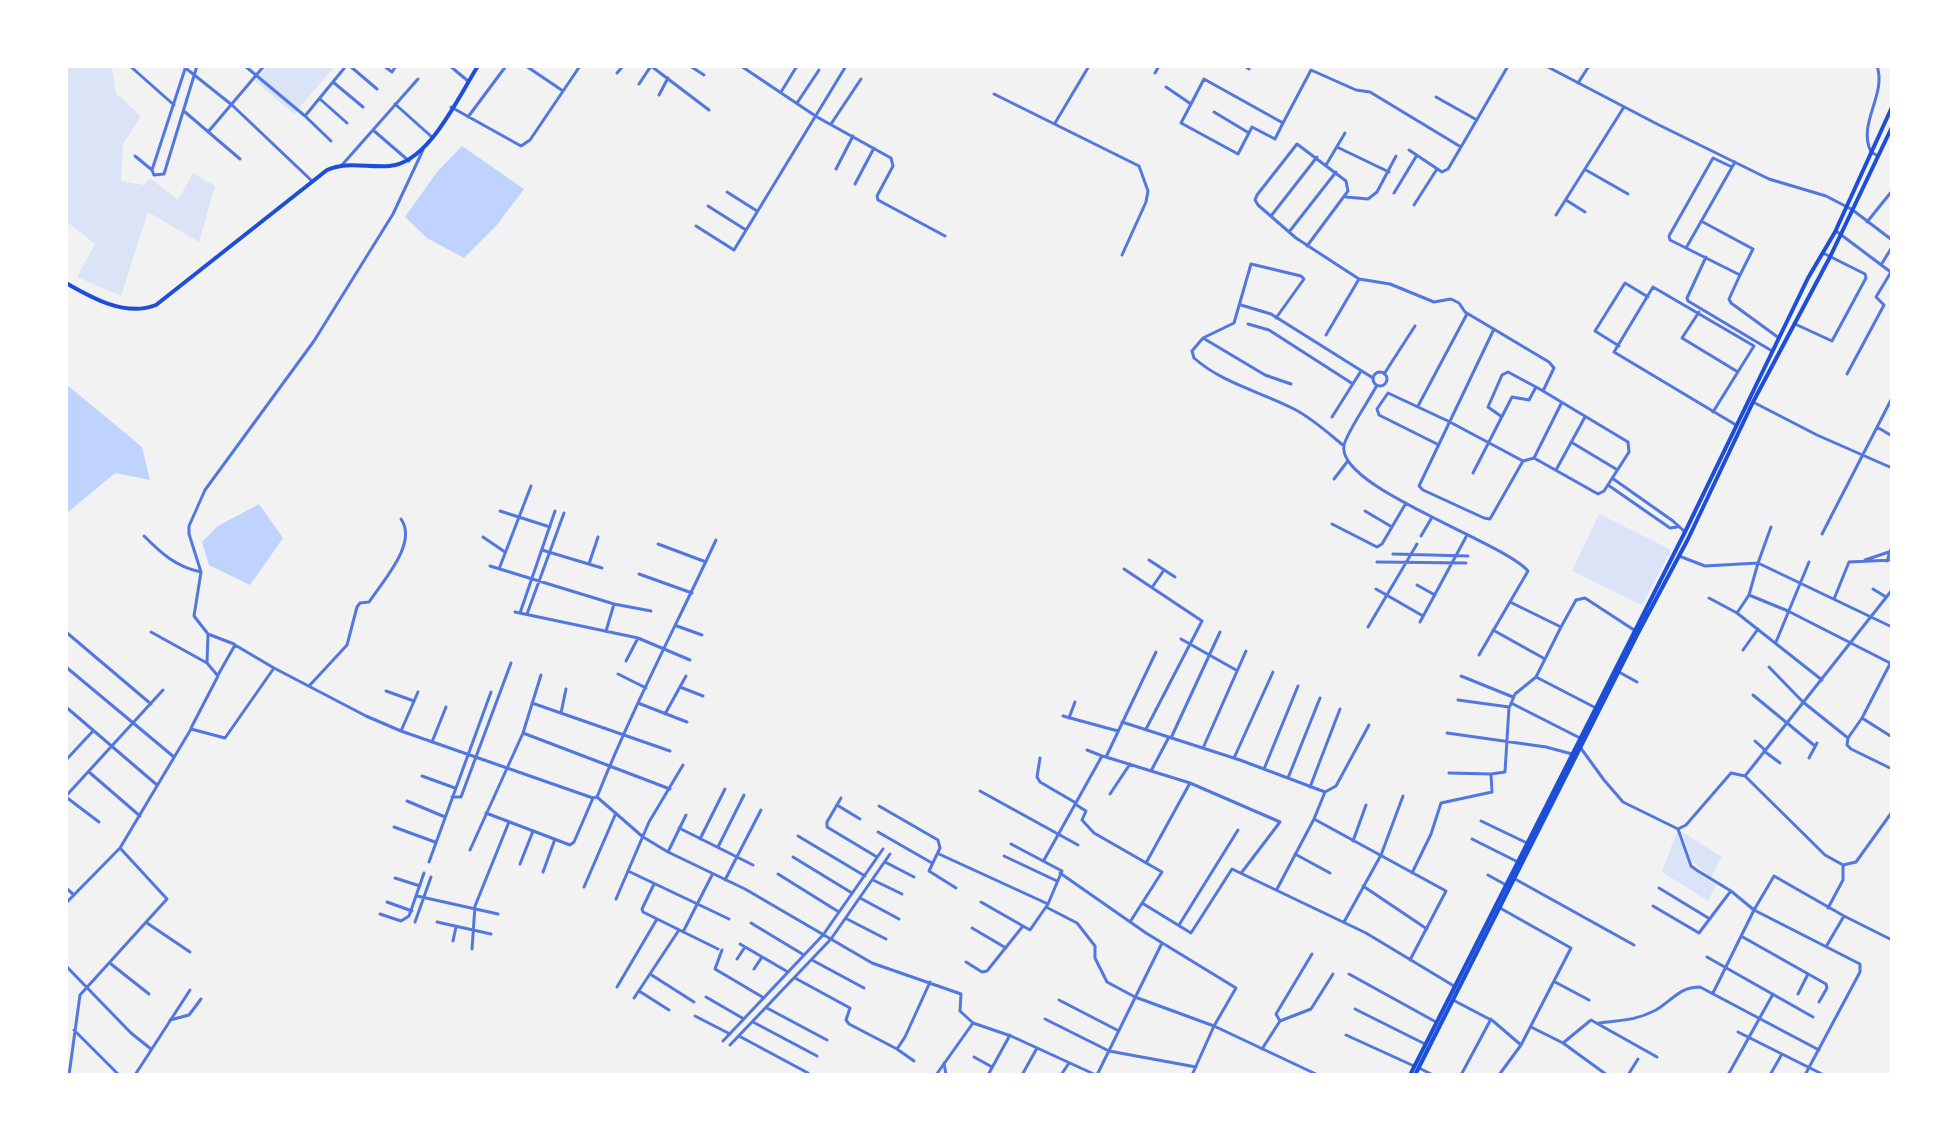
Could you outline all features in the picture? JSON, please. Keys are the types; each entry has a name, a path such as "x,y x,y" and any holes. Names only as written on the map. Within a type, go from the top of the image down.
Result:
{"main road":[{"path":"66,283 114,306 133,309 156,305 327,170 342,165 390,166 409,161 433,138 478,66"},
{"path":"1850,208 1892,107"},
{"path":"1413,1075 1436,1022 1515,879 1579,746 1679,556 1753,402 1830,257 1838,232 1892,127"},
{"path":"1416,1067 1453,1000 1506,885 1572,754 1579,746 1580,738 1685,532 1772,351 1823,253 1838,232"}],"street":[{"path":"130,66 174,105"},
{"path":"135,156 154,175 164,174 197,66"},
{"path":"245,66 331,141"},
{"path":"208,132 264,66"},
{"path":"305,116 348,66 377,89"},
{"path":"384,66 392,72 396,66"},
{"path":"450,66 468,81"},
{"path":"468,117 506,66"},
{"path":"526,66 563,91"},
{"path":"451,107 521,146 530,140 580,66"},
{"path":"617,73 623,66"},
{"path":"639,84 651,66 709,110"},
{"path":"690,66 704,75"},
{"path":"741,66 815,115 891,158 893,166 877,196 878,200 945,236"},
{"path":"696,226 734,250 846,66"},
{"path":"1055,123 1089,66"},
{"path":"1155,73 1159,66"},
{"path":"1304,66 1356,90 1370,92 1461,147"},
{"path":"1409,150 1442,172 1448,169 1508,66"},
{"path":"1546,66 1769,179 1826,196 1850,208 1892,240"},
{"path":"1578,83 1589,66"},
{"path":"1877,66 1879,85 1869,116 1867,138 1871,152 1879,156"},
{"path":"152,170 185,67 232,105 312,181"},
{"path":"781,92 795,67"},
{"path":"797,103 819,70"},
{"path":"1283,123 1204,79 1181,123 1238,154 1252,127 1275,139 1311,70"},
{"path":"659,95 668,78"},
{"path":"342,165 418,79"},
{"path":"831,124 861,79"},
{"path":"333,82 363,107"},
{"path":"1166,87 1191,104"},
{"path":"994,94 1139,166 1148,191 1146,202 1122,255"},
{"path":"1436,97 1477,120"},
{"path":"319,99 347,123"},
{"path":"395,104 433,138"},
{"path":"1556,215 1624,107"},
{"path":"184,112 240,159"},
{"path":"1214,112 1249,133"},
{"path":"373,130 409,161"},
{"path":"1326,165 1345,133"},
{"path":"836,169 853,136"},
{"path":"1307,246 1348,191 1346,181 1302,145 1293,146 1255,200 1307,246 1359,279 1390,284 1434,302 1451,299 1467,313 1549,362 1554,368 1543,391"},
{"path":"1337,147 1389,172"},
{"path":"855,184 874,148"},
{"path":"423,150 393,214 314,341 205,490 189,526 201,572 194,616 208,634 401,731 595,797 643,837 668,852 725,880 878,966 961,994 960,1011 973,1023 1010,1035 1096,1075 1162,943"},
{"path":"1716,151 1669,236 1670,240 1740,275"},
{"path":"1394,193 1417,155"},
{"path":"1346,197 1368,199 1377,192 1396,156"},
{"path":"1271,216 1317,157"},
{"path":"1713,158 1732,167"},
{"path":"1686,248 1735,162"},
{"path":"1414,205 1437,169"},
{"path":"1585,169 1628,194"},
{"path":"1289,232 1336,172"},
{"path":"1867,222 1892,191"},
{"path":"727,192 757,211"},
{"path":"1566,200 1585,212"},
{"path":"708,206 746,230"},
{"path":"1701,221 1753,249 1729,299 1779,338"},
{"path":"1838,232 1892,272 1876,297 1884,305 1847,374"},
{"path":"1881,265 1892,247"},
{"path":"1795,324 1832,341 1866,276 1823,253"},
{"path":"1706,257 1688,301 1772,351"},
{"path":"1276,318 1303,282 1301,276 1251,264 1234,323 1203,338 1192,351 1200,363 1236,384 1294,409 1344,446"},
{"path":"1326,335 1359,279"},
{"path":"1619,346 1595,331 1625,283 1648,297"},
{"path":"1713,412 1754,346 1653,287 1614,352 1713,412 1736,425"},
{"path":"1240,304 1276,318 1373,378 1377,385"},
{"path":"1418,406 1467,313"},
{"path":"1699,313 1682,338 1738,372"},
{"path":"1248,324 1269,330 1353,384"},
{"path":"1415,326 1384,374 1386,382 1377,385 1344,446 1347,462 1374,486 1526,568 1526,575 1479,655"},
{"path":"1494,329 1419,486 1490,519 1523,461"},
{"path":"1203,338 1265,375 1291,384"},
{"path":"1332,417 1361,371"},
{"path":"1437,444 1379,415 1377,409 1388,393 1523,461 1534,458 1598,494 1608,485 1629,452 1628,442 1508,372 1502,375 1488,407 1502,417"},
{"path":"1373,378 1377,373 1384,374"},
{"path":"1473,473 1512,397 1529,400 1536,387"},
{"path":"1822,534 1891,400"},
{"path":"1753,402 1892,468"},
{"path":"1534,458 1561,404"},
{"path":"1556,470 1585,417"},
{"path":"1877,427 1892,436"},
{"path":"1571,442 1617,470"},
{"path":"1334,479 1347,462"},
{"path":"1612,478 1685,532"},
{"path":"1608,485 1670,528 1677,527"},
{"path":"499,569 531,486"},
{"path":"1332,524 1377,547 1382,544 1406,503"},
{"path":"500,511 550,527"},
{"path":"555,511 517,612 638,638 690,660"},
{"path":"1365,511 1392,527"},
{"path":"527,614 564,513"},
{"path":"1421,536 1432,517"},
{"path":"310,685 347,645 357,607 360,603 369,602 404,548 408,534 401,519"},
{"path":"1737,613 1749,595 1771,527"},
{"path":"144,536 174,562 201,572"},
{"path":"1420,622 1467,536"},
{"path":"483,537 505,552"},
{"path":"589,564 598,537"},
{"path":"486,813 570,845 574,842 622,734 666,649 716,540"},
{"path":"658,544 706,562"},
{"path":"1368,627 1417,544"},
{"path":"1834,599 1849,562 1889,560 1891,549"},
{"path":"1861,561 1891,549"},
{"path":"542,550 602,568"},
{"path":"1673,553 1705,566 1758,563 1892,627"},
{"path":"1393,554 1468,556"},
{"path":"1149,560 1175,577"},
{"path":"1377,562 1466,563"},
{"path":"1776,642 1798,582 1809,562"},
{"path":"490,566 614,604 651,611"},
{"path":"1124,569 1202,621 1146,729"},
{"path":"1152,588 1164,570"},
{"path":"639,574 692,593"},
{"path":"1417,585 1435,595"},
{"path":"1376,589 1423,616"},
{"path":"1873,589 1886,597"},
{"path":"1745,776 1892,590"},
{"path":"1749,595 1891,662 1847,745 1892,769"},
{"path":"1449,773 1505,772 1511,702 1536,677 1579,597 1634,630"},
{"path":"1709,598 1737,613 1822,680"},
{"path":"1510,602 1561,627"},
{"path":"606,631 614,604"},
{"path":"677,626 702,635"},
{"path":"1743,650 1758,629"},
{"path":"1493,630 1545,659"},
{"path":"151,632 207,663 218,676"},
{"path":"1151,771 1220,632"},
{"path":"66,634 151,704"},
{"path":"207,663 208,634"},
{"path":"626,661 638,638"},
{"path":"1181,639 1236,670"},
{"path":"66,903 120,848 191,729 235,645"},
{"path":"1203,748 1246,651"},
{"path":"1044,860 1118,731 1156,652"},
{"path":"451,797 461,797 511,663"},
{"path":"66,667 174,757"},
{"path":"1769,667 1803,702 1848,738"},
{"path":"191,729 225,738 274,668"},
{"path":"1234,758 1273,672"},
{"path":"1619,672 1637,682"},
{"path":"618,674 646,688"},
{"path":"470,850 523,733 541,675"},
{"path":"665,714 686,676"},
{"path":"1461,676 1580,738"},
{"path":"1536,677 1596,708"},
{"path":"1264,769 1298,686"},
{"path":"680,687 703,696"},
{"path":"561,713 566,689"},
{"path":"99,822 66,796 163,690"},
{"path":"386,691 414,701"},
{"path":"401,731 418,692"},
{"path":"429,862 491,692"},
{"path":"1753,695 1816,744 1809,758"},
{"path":"1288,778 1320,698"},
{"path":"1458,700 1511,702"},
{"path":"1069,718 1075,702"},
{"path":"532,703 670,751"},
{"path":"638,703 687,722"},
{"path":"66,707 158,786"},
{"path":"432,742 446,707"},
{"path":"1310,787 1340,709"},
{"path":"1063,716 1118,731"},
{"path":"1862,718 1892,737"},
{"path":"1122,722 1234,758 1325,792"},
{"path":"1277,889 1325,792 1336,786 1369,725"},
{"path":"66,760 93,731"},
{"path":"523,733 670,789"},
{"path":"1447,733 1506,740 1572,754"},
{"path":"1755,741 1780,763"},
{"path":"1579,746 1623,802 1678,829 1691,866 1731,891 1754,910 1827,945 1861,967 1805,1075"},
{"path":"1087,750 1190,783 1280,822 1241,873"},
{"path":"1040,758 1037,777 1040,782 1086,811 1082,820 1094,833 1162,872 1130,922"},
{"path":"1110,794 1130,764"},
{"path":"616,899 643,837 683,765"},
{"path":"89,772 140,816"},
{"path":"1678,829 1686,825 1731,773 1745,776 1825,855 1843,865 1856,862 1892,812"},
{"path":"1412,873 1431,834 1441,803 1492,792 1491,774"},
{"path":"422,776 455,788"},
{"path":"1146,863 1190,783"},
{"path":"700,839 725,789"},
{"path":"980,791 1078,845"},
{"path":"718,847 744,795"},
{"path":"1344,922 1381,855 1403,796"},
{"path":"841,798 827,827 877,857"},
{"path":"407,801 445,817"},
{"path":"837,805 860,819"},
{"path":"1353,841 1366,805"},
{"path":"879,806 938,840 940,848 930,873 956,888"},
{"path":"725,880 761,810"},
{"path":"584,887 616,813"},
{"path":"668,852 686,815"},
{"path":"1314,819 1446,891 1410,960"},
{"path":"1886,820 1892,823"},
{"path":"1481,821 1527,843"},
{"path":"472,949 474,910 509,822"},
{"path":"394,827 435,842"},
{"path":"679,828 753,865"},
{"path":"1179,925 1238,830"},
{"path":"520,864 533,831"},
{"path":"878,832 932,863"},
{"path":"798,836 865,876"},
{"path":"543,872 555,839"},
{"path":"1472,839 1518,862"},
{"path":"981,902 1030,930 1047,905 1062,871 1011,844"},
{"path":"69,1075 80,995 167,899 120,848"},
{"path":"723,1041 823,935 883,849"},
{"path":"730,1045 831,939 890,854"},
{"path":"937,854 1047,905 1077,923 1095,946 1095,958 1107,982 1135,997 1214,1026 1318,1075"},
{"path":"1295,854 1330,873"},
{"path":"1004,856 1057,881"},
{"path":"793,857 852,893"},
{"path":"885,862 914,877"},
{"path":"1828,908 1843,880 1843,865"},
{"path":"1142,903 1191,933 1232,869 1344,922 1457,987"},
{"path":"628,871 729,919"},
{"path":"380,914 401,921 409,916 424,873"},
{"path":"1060,873 1162,943 1236,988 1214,1026 1192,1075"},
{"path":"778,874 839,912"},
{"path":"634,998 681,931 712,875"},
{"path":"1488,875 1506,885"},
{"path":"1713,993 1774,876 1892,940"},
{"path":"415,922 431,877"},
{"path":"395,878 420,886"},
{"path":"1515,879 1634,945"},
{"path":"872,880 902,894"},
{"path":"654,884 642,909 720,950 715,969 764,998"},
{"path":"1363,886 1427,929"},
{"path":"66,888 74,895"},
{"path":"1659,888 1710,919"},
{"path":"1653,906 1699,933 1731,891"},
{"path":"417,896 498,914"},
{"path":"860,898 899,919"},
{"path":"387,902 412,911"},
{"path":"1499,1075 1521,1045 1570,952 1568,945 1500,908"},
{"path":"1827,945 1844,916"},
{"path":"846,918 886,939"},
{"path":"617,987 657,919"},
{"path":"147,922 190,952"},
{"path":"437,922 491,934"},
{"path":"751,923 804,955"},
{"path":"966,962 985,972 1023,926"},
{"path":"453,941 456,927"},
{"path":"972,928 1006,948"},
{"path":"1741,936 1827,986 1819,1002"},
{"path":"740,944 788,972"},
{"path":"737,959 745,947"},
{"path":"1280,1021 1276,1014 1312,954"},
{"path":"754,969 762,957"},
{"path":"1707,957 1813,1017"},
{"path":"812,960 864,988"},
{"path":"110,963 149,994"},
{"path":"66,966 131,1033 151,1049"},
{"path":"793,967 801,971"},
{"path":"650,974 694,1002"},
{"path":"1262,1049 1280,1021 1311,1009 1333,974"},
{"path":"1349,974 1436,1022"},
{"path":"1798,994 1808,974"},
{"path":"795,978 850,1008 846,1020 849,1024 914,1061"},
{"path":"897,1049 930,982"},
{"path":"1555,982 1589,1000"},
{"path":"1563,1043 1587,1022 1625,1022 1656,1010 1688,987 1700,987 1819,1050"},
{"path":"135,1075 190,990"},
{"path":"639,991 669,1010"},
{"path":"1728,1075 1773,994"},
{"path":"706,997 744,1019"},
{"path":"170,1020 189,1015 201,999"},
{"path":"1059,1000 1117,1030"},
{"path":"1453,1000 1491,1019 1521,1045"},
{"path":"766,1008 827,1040"},
{"path":"1355,1009 1425,1044"},
{"path":"695,1016 730,1034"},
{"path":"1045,1019 1109,1051 1196,1067"},
{"path":"1461,1075 1491,1019"},
{"path":"752,1022 817,1056"},
{"path":"936,1075 973,1023"},
{"path":"1599,1023 1657,1057"},
{"path":"1531,1027 1563,1043 1607,1075"},
{"path":"73,1029 119,1075"},
{"path":"1738,1032 1824,1075"},
{"path":"988,1075 1010,1035"},
{"path":"1346,1035 1433,1075"},
{"path":"739,1036 808,1073"},
{"path":"1022,1075 1037,1048"},
{"path":"1770,1075 1782,1054"},
{"path":"974,1057 992,1067"},
{"path":"1628,1075 1638,1059"},
{"path":"944,1063 946,1075"},
{"path":"1061,1075 1069,1063"}],"shaded area":[{"path":"66,66 112,66 116,93 141,116 123,144 121,181 144,185 150,178 178,200 193,173 215,186 199,242 148,212 121,296 77,277 95,244 66,221"},
{"path":"268,66 335,66 294,114 255,81"},
{"path":"1599,514 1671,550 1642,605 1572,571"},
{"path":"1677,831 1689,867 1716,885 1708,901 1662,872"},
{"path":"1682,832 1722,857 1711,877 1691,861"}],"water":[{"path":"462,146 524,189 496,226 464,258 427,238 405,217 437,172"},
{"path":"66,384 142,447 150,480 115,473 66,514"},
{"path":"259,504 283,538 250,585 209,565 202,542 218,526"}]}
